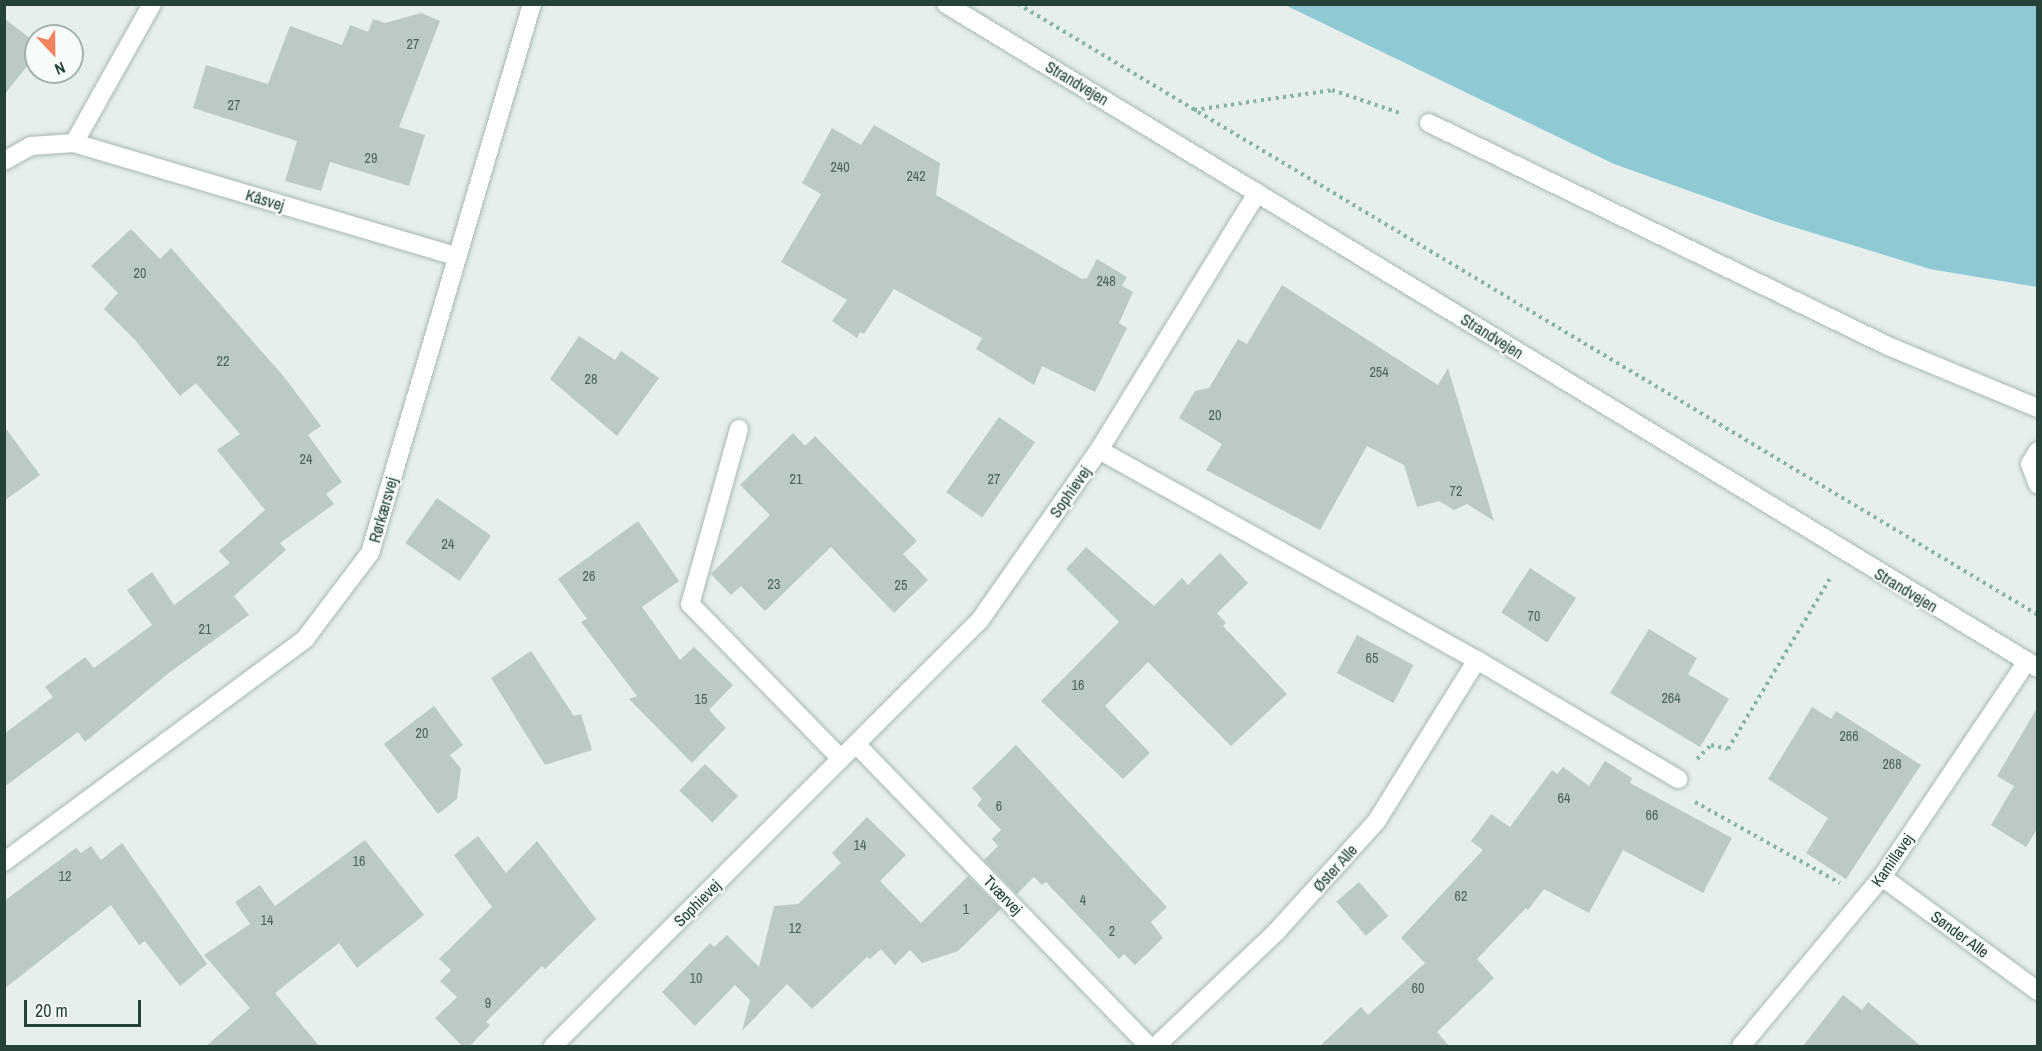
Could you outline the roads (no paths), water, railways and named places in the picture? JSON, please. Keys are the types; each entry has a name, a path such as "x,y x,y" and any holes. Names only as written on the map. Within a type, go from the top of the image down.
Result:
{"street":[{"path":"74,143 152,4"},
{"name":"Rørkærsvej","path":"4,862 306,639 370,553 532,4"},
{"name":"Strandvejen","path":"946,4 2032,665"},
{"path":"1429,123 1888,346 2037,402"},
{"name":"Kåsvej","path":"4,161 31,146 74,143 456,256"},
{"name":"Sophievej","path":"553,1047 980,620 1099,450 1257,193"},
{"path":"739,429 690,604 841,759"},
{"path":"1099,450 1477,660 1678,779"},
{"path":"2037,451 2030,464 2037,485"},
{"name":"Øster Alle","path":"1156,1047 1277,931 1377,822 1477,660"},
{"name":"Kamillavej","path":"1741,1047 1882,877 2032,665"},
{"name":"Tværvej","path":"856,744 1149,1047"},
{"name":"Sønder Alle","path":"1882,877 2037,991"}],"water":[{"path":"1285,5 2037,5 2037,287 1930,269 1771,220 1614,164"}]}
